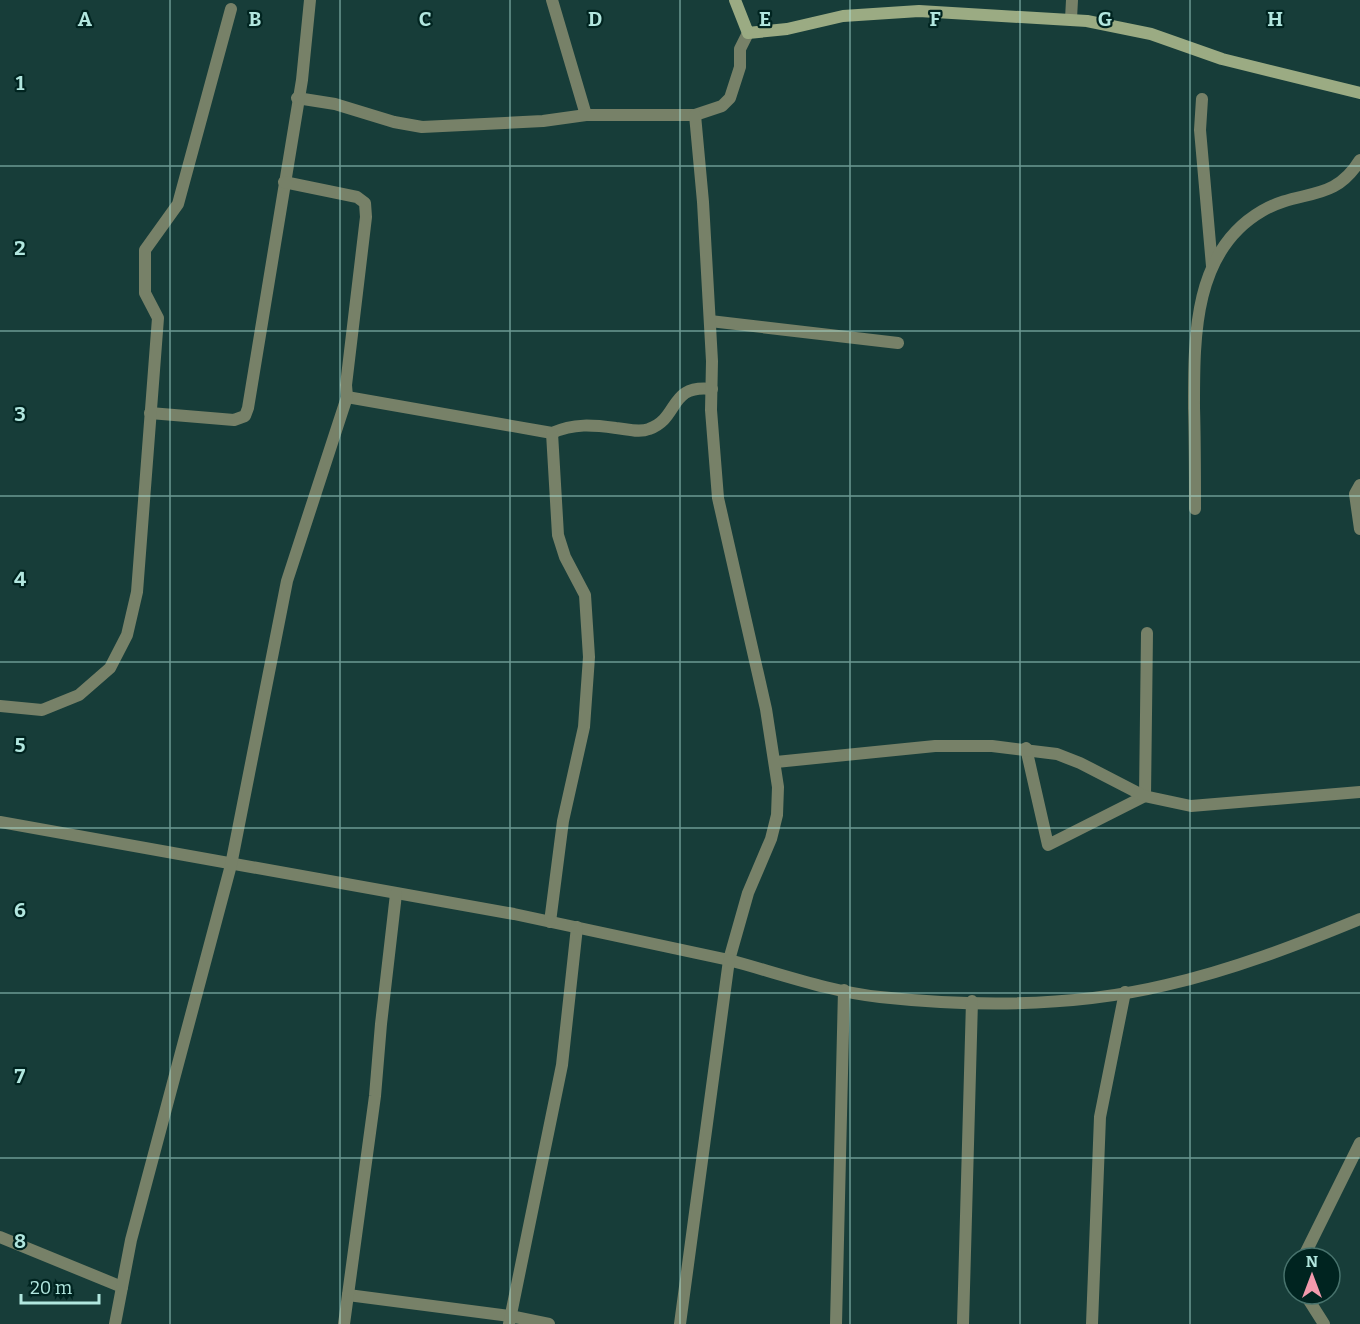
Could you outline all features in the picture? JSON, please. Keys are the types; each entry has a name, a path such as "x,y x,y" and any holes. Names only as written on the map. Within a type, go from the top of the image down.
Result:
{"street":[{"path":"150,413 234,420 244,416 248,408 297,98 302,80 310,0"},
{"path":"552,0 586,116"},
{"path":"297,98 335,104 394,122 422,127 543,121 586,116 695,115 722,106 730,98 740,67 740,48 748,33 735,0"},
{"path":"1071,19 1072,0"},
{"path":"0,706 42,710 79,695 110,668 127,635 136,592 158,318 145,293 145,250 178,204 231,9"},
{"path":"748,33 787,29 843,16 919,11 1071,19 1151,34 1222,59 1360,93"},
{"path":"1202,99 1200,130 1212,266"},
{"path":"680,1324 729,960 748,893 766,854 777,814 776,762 724,530 716,468 710,321 695,115"},
{"path":"1195,508 1194,352 1197,323 1212,266 1225,244 1260,212 1275,204 1340,184 1360,160"},
{"path":"115,1324 131,1240 231,865 287,582 347,397 346,385 366,217 365,203 357,197 284,182"},
{"path":"710,321 898,343"},
{"path":"347,397 552,433 568,426 586,424 635,431 649,429 662,421 682,392 696,387 712,389"},
{"path":"550,922 563,821 584,727 589,657 585,595 565,557 558,535 552,433"},
{"path":"1360,485 1355,500 1360,529"},
{"path":"1145,796 1147,633"},
{"path":"776,762 935,746 1026,748 1080,763 1145,796 1191,806 1360,792"},
{"path":"1026,748 1048,845 1145,796"},
{"path":"0,822 577,927 729,960 879,997 1008,1003 1084,998 1125,992 1166,985 1288,948 1360,919"},
{"path":"344,1324 375,1096 396,894"},
{"path":"510,1320 562,1065 577,927"},
{"path":"836,1324 844,990"},
{"path":"1092,1324 1100,1117 1125,992"},
{"path":"963,1324 972,1001"},
{"path":"1309,1246 1360,1143"},
{"path":"0,1238 122,1287"},
{"path":"348,1295 549,1324"},
{"path":"1313,1306 1324,1324"}]}
